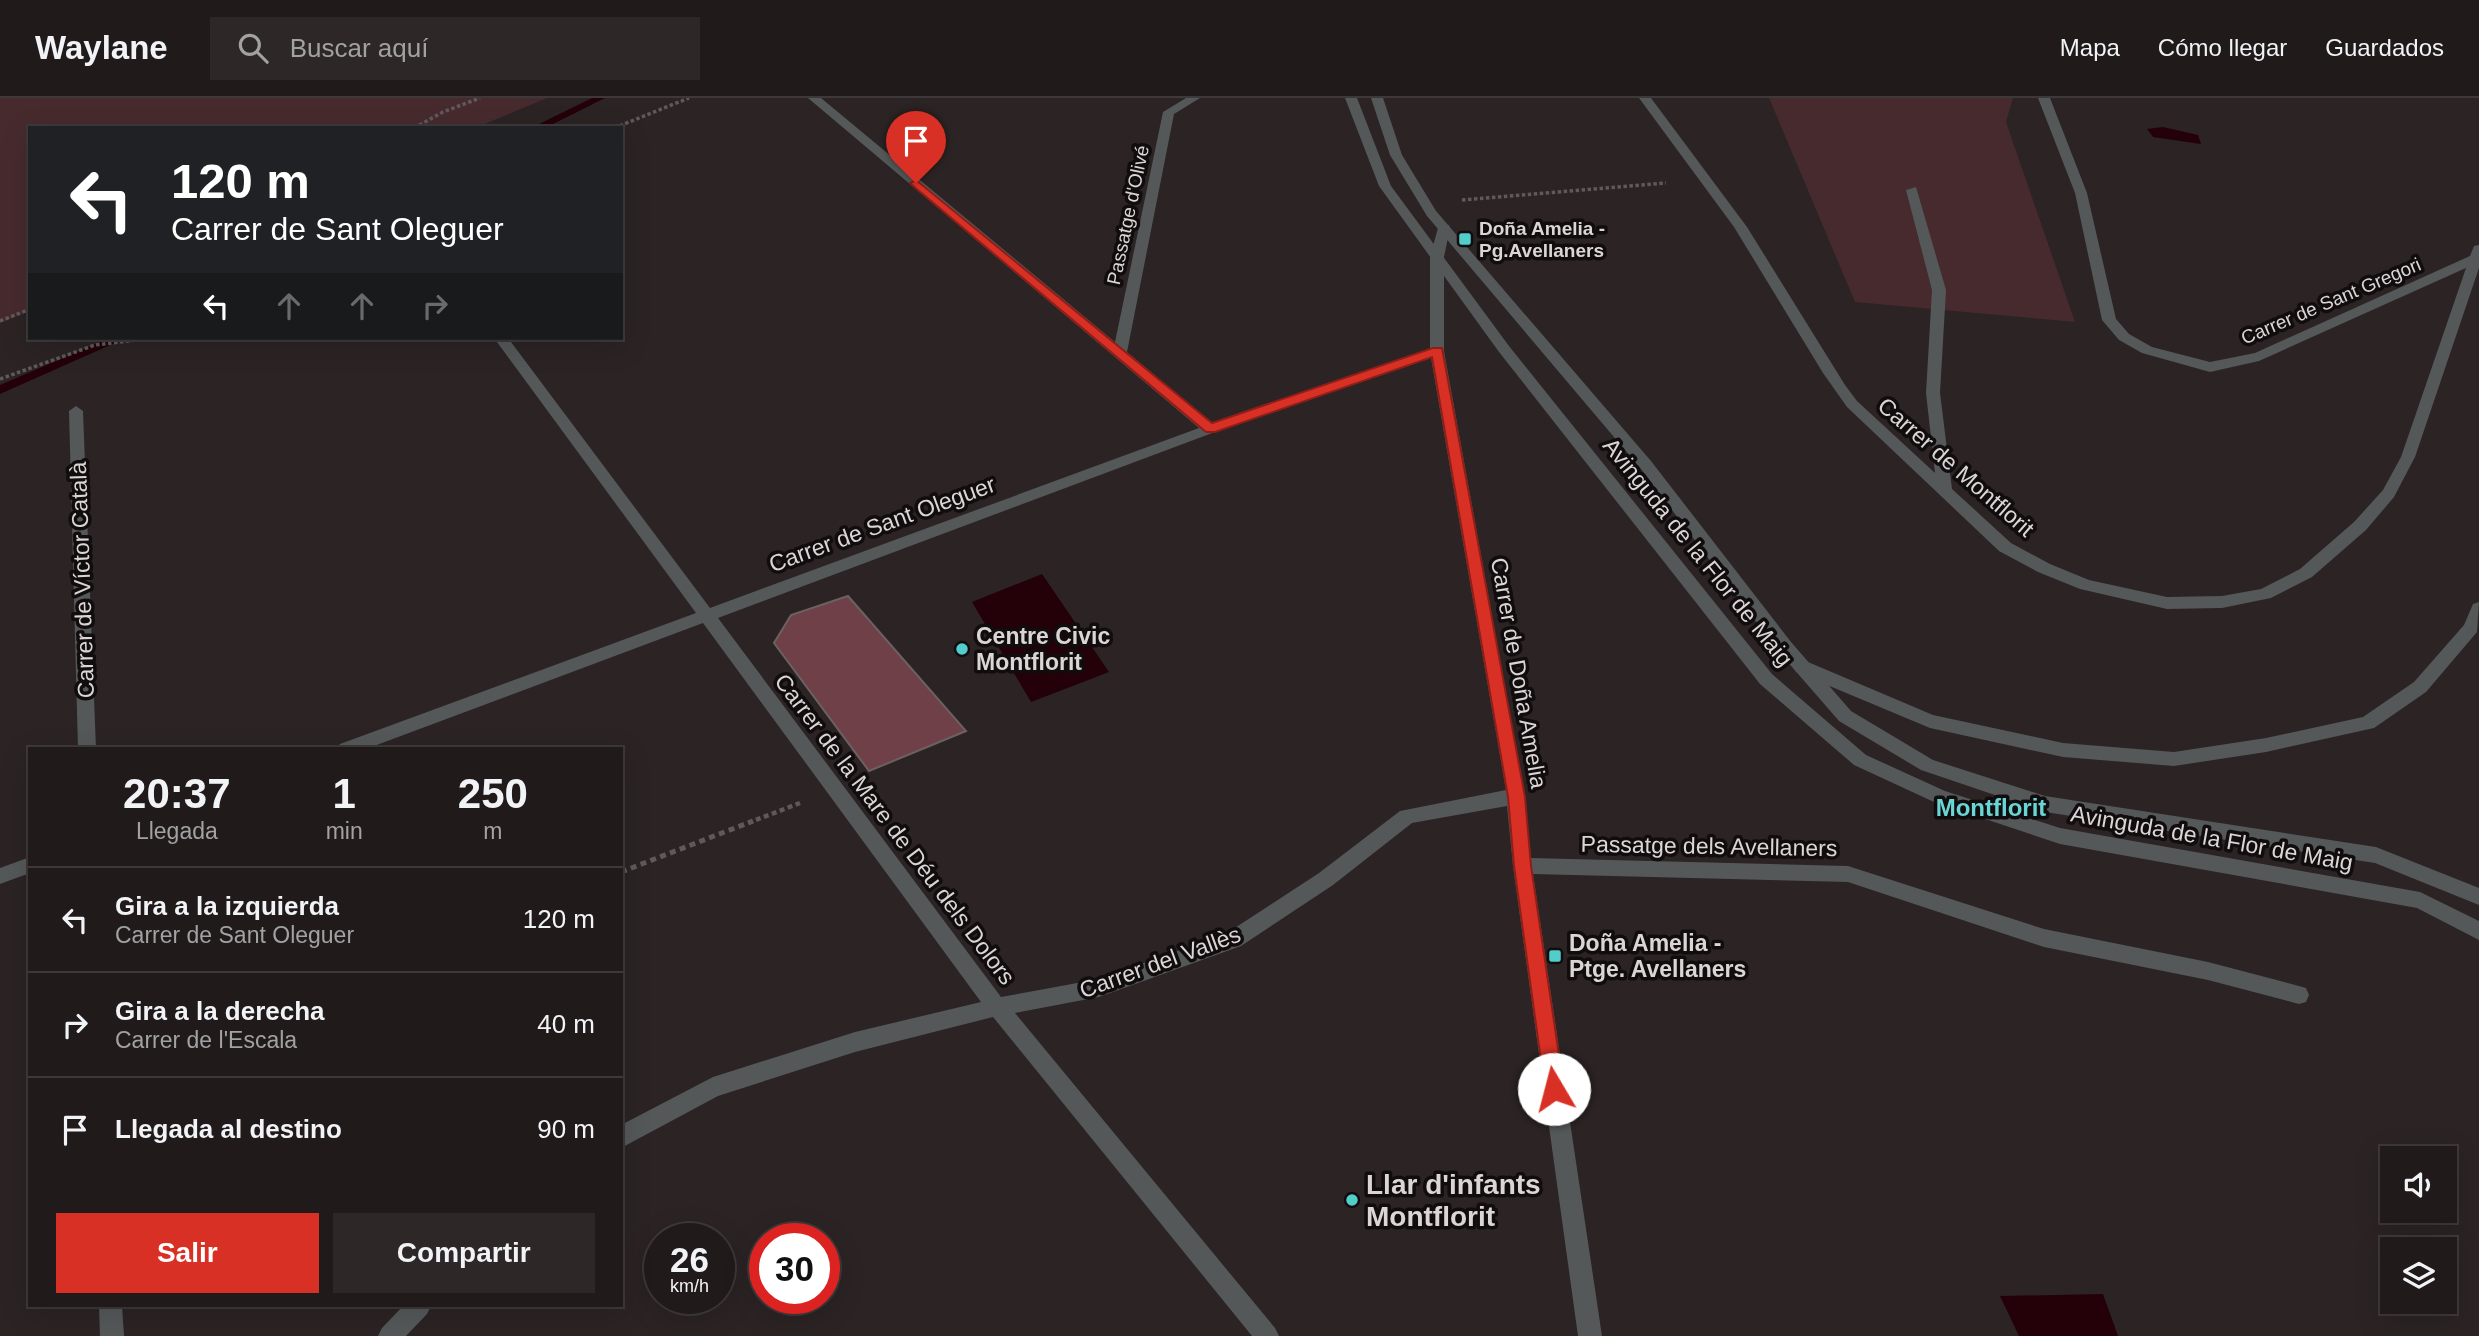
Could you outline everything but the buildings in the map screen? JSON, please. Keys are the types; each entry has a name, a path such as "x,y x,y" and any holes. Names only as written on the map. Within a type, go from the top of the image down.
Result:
{"street":[{"path":"814,98 1210,429"},
{"name":"Passatge d'Olivé","path":"1119,353 1169,112 1194,98"},
{"name":"Avinguda de la Flor de Maig","path":"1351,98 1385,186 1504,349 1766,679 1860,760 1940,797 2060,836 2420,900 2479,931"},
{"name":"Avinguda de la Flor de Maig","path":"1377,98 1396,155 1444,228 1646,465 1802,667 1846,716 1927,765 2045,804 2376,855 2479,897"},
{"name":"Carrer de Montflorit","path":"1646,98 1709,179 1769,270 1832,380 1852,404 2006,547 2044,568 2086,585 2167,603 2222,602 2265,594 2306,573 2360,526 2389,493 2413,444 2477,254"},
{"name":"Carrer de Sant Gregori","path":"2044,98 2081,193 2109,320 2124,337 2147,350 2210,367 2259,357 2477,254"},
{"path":"1912,190 1939,290 1933,393 1945,493"},
{"name":"Carrer de Doña Amelia","path":"1444,228 1437,257 1437,351 1516,797 1522,866 1590,1336"},
{"name":"Carrer de la Mare de Déu dels Dolors","path":"502,340 997,1007 1267,1336"},
{"name":"Carrer de Sant Oleguer","path":"350,747 1210,429 1437,351"},
{"name":"Carrer de Víctor Català","path":"76,411 88,747"},
{"path":"1802,667 1930,720 2063,750 2174,759 2266,745 2368,723 2420,687 2471,628 2479,608"},
{"name":"Carrer del Vallès","path":"623,1136 713,1087 855,1042 997,1007 1099,988 1234,940 1326,879 1406,816 1516,797"},
{"path":"0,876 28,866"},
{"name":"Passatge dels Avellaners","path":"1522,866 1848,874 2044,938 2208,971 2299,995"},
{"path":"111,1307 112,1336"},
{"path":"390,1336 418,1307"}],"path":[{"path":"418,126 443,112 480,98"},
{"path":"619,126 689,98"},
{"path":"1426,204 1709,179"},
{"path":"0,321 28,310"},
{"path":"0,379 95,345 136,340"},
{"path":"623,871 836,790"}],"shaded area":[{"path":"0,98 547,98 480,126 28,126 28,312 0,323"},
{"path":"1769,98 2013,98 2006,122 2075,322 1855,302"},
{"path":"2163,127 2198,135 2201,144 2153,137 2147,129"},
{"path":"1042,574 1109,672 1031,702 972,602"},
{"path":"2103,1294 2118,1336 2019,1336 2000,1296"}],"waterway":[{"path":"540,126 600,98"},
{"path":"0,390 115,340"}],"place":[{"name":"Doña Amelia - Pg.Avellaners","path":"1465,239"},
{"name":"Centre Civic Montflorit","path":"962,649"},
{"name":"Doña Amelia - Ptge. Avellaners","path":"1555,956"},
{"name":"Llar d'infants Montflorit","path":"1352,1200"}],"district":[{"name":"Montflorit","path":"1991,807"}],"route":[{"path":"916,183 1210,429 1437,351 1516,797 1522,866 1554,1089"}]}
